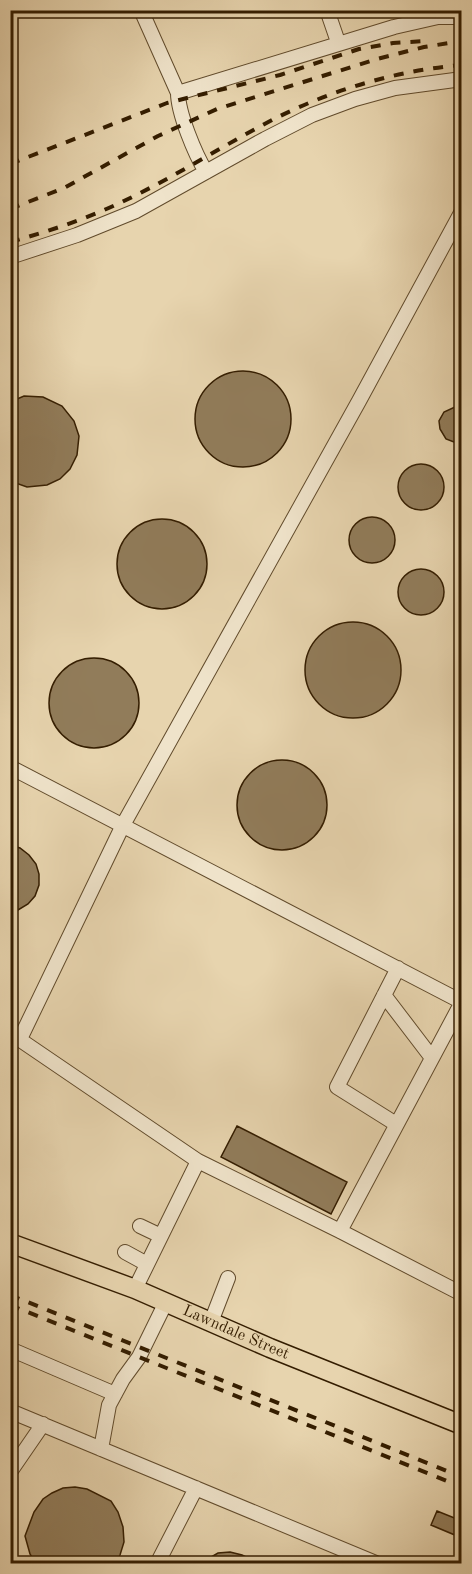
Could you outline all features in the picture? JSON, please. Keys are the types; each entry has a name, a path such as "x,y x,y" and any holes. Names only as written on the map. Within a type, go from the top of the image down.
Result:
{"main road":[{"name":"Lawndale Street","path":"10,1243 135,1289 462,1425"}],"lane":[{"path":"141,10 178,93 185,123 199,161 206,172"},
{"path":"327,10 338,42"},
{"path":"178,93 434,14 462,17"},
{"path":"10,257 77,235 136,211 312,115 355,99 395,88 462,78"},
{"path":"462,211 360,401 123,825 15,1036 198,1161 462,1294"},
{"path":"10,767 462,1002 340,1231"},
{"path":"396,1124 337,1087 398,968"},
{"path":"384,995 432,1058"},
{"path":"135,1289 198,1161"},
{"path":"140,1226 161,1236"},
{"path":"125,1252 147,1264"},
{"path":"211,1322 228,1278"},
{"path":"102,1449 109,1405 123,1379 140,1357 166,1302"},
{"path":"10,1349 115,1394"},
{"path":"10,1411 378,1563"},
{"path":"10,1472 43,1424"},
{"path":"157,1563 196,1488"}],"building":[{"path":"243,371 261,375 277,385 287,401 291,419 287,437 277,453 261,463 243,467 225,463 209,453 199,437 195,419 199,401 209,385 225,375"},
{"path":"24,396 43,397 62,406 74,421 79,436 77,455 70,469 60,479 47,485 27,487 10,481 10,402"},
{"path":"457,406 462,407 462,442 446,439 440,429 439,421 444,412"},
{"path":"426,464 438,470 443,478 443,496 438,504 430,509 416,510 404,504 399,496 398,482 404,470 412,465"},
{"path":"377,517 389,523 394,531 394,549 389,557 381,562 367,563 355,557 350,549 349,535 355,523 363,518"},
{"path":"153,519 171,519 187,526 200,539 207,555 207,573 200,589 187,602 171,609 153,609 137,602 124,589 117,573 117,555 124,539 137,526"},
{"path":"426,569 438,575 443,583 443,601 438,609 430,614 416,615 404,609 399,601 398,587 404,575 412,570"},
{"path":"353,622 371,626 387,636 397,652 401,670 397,688 387,704 371,714 353,718 335,714 319,704 309,688 305,670 309,652 319,636 335,626"},
{"path":"85,658 103,658 119,665 132,678 139,694 139,712 132,728 119,741 103,748 85,748 69,741 56,728 49,712 49,694 56,678 69,665"},
{"path":"273,760 291,760 307,767 320,780 327,796 327,814 320,830 307,843 291,850 273,850 257,843 244,830 237,814 237,796 244,780 257,767"},
{"path":"10,845 20,848 36,864 39,885 35,896 28,904 10,912"},
{"path":"237,1126 347,1182 331,1214 221,1157"},
{"path":"63,1488 87,1489 111,1501 118,1512 123,1527 124,1542 115,1564 36,1564 30,1554 25,1536 34,1512 43,1499 52,1493"},
{"path":"437,1511 462,1521 462,1538 431,1525"},
{"path":"230,1552 261,1564 199,1564 218,1553"}],"railway":[{"path":"10,164 167,103 280,75 359,49 393,43 426,41"},
{"path":"10,209 64,188 158,136 217,109 377,59 424,47 462,41"},
{"path":"10,242 69,224 112,207 278,117 322,98 391,76 462,65"},
{"path":"10,1295 462,1477"},
{"path":"10,1305 462,1487"}]}
